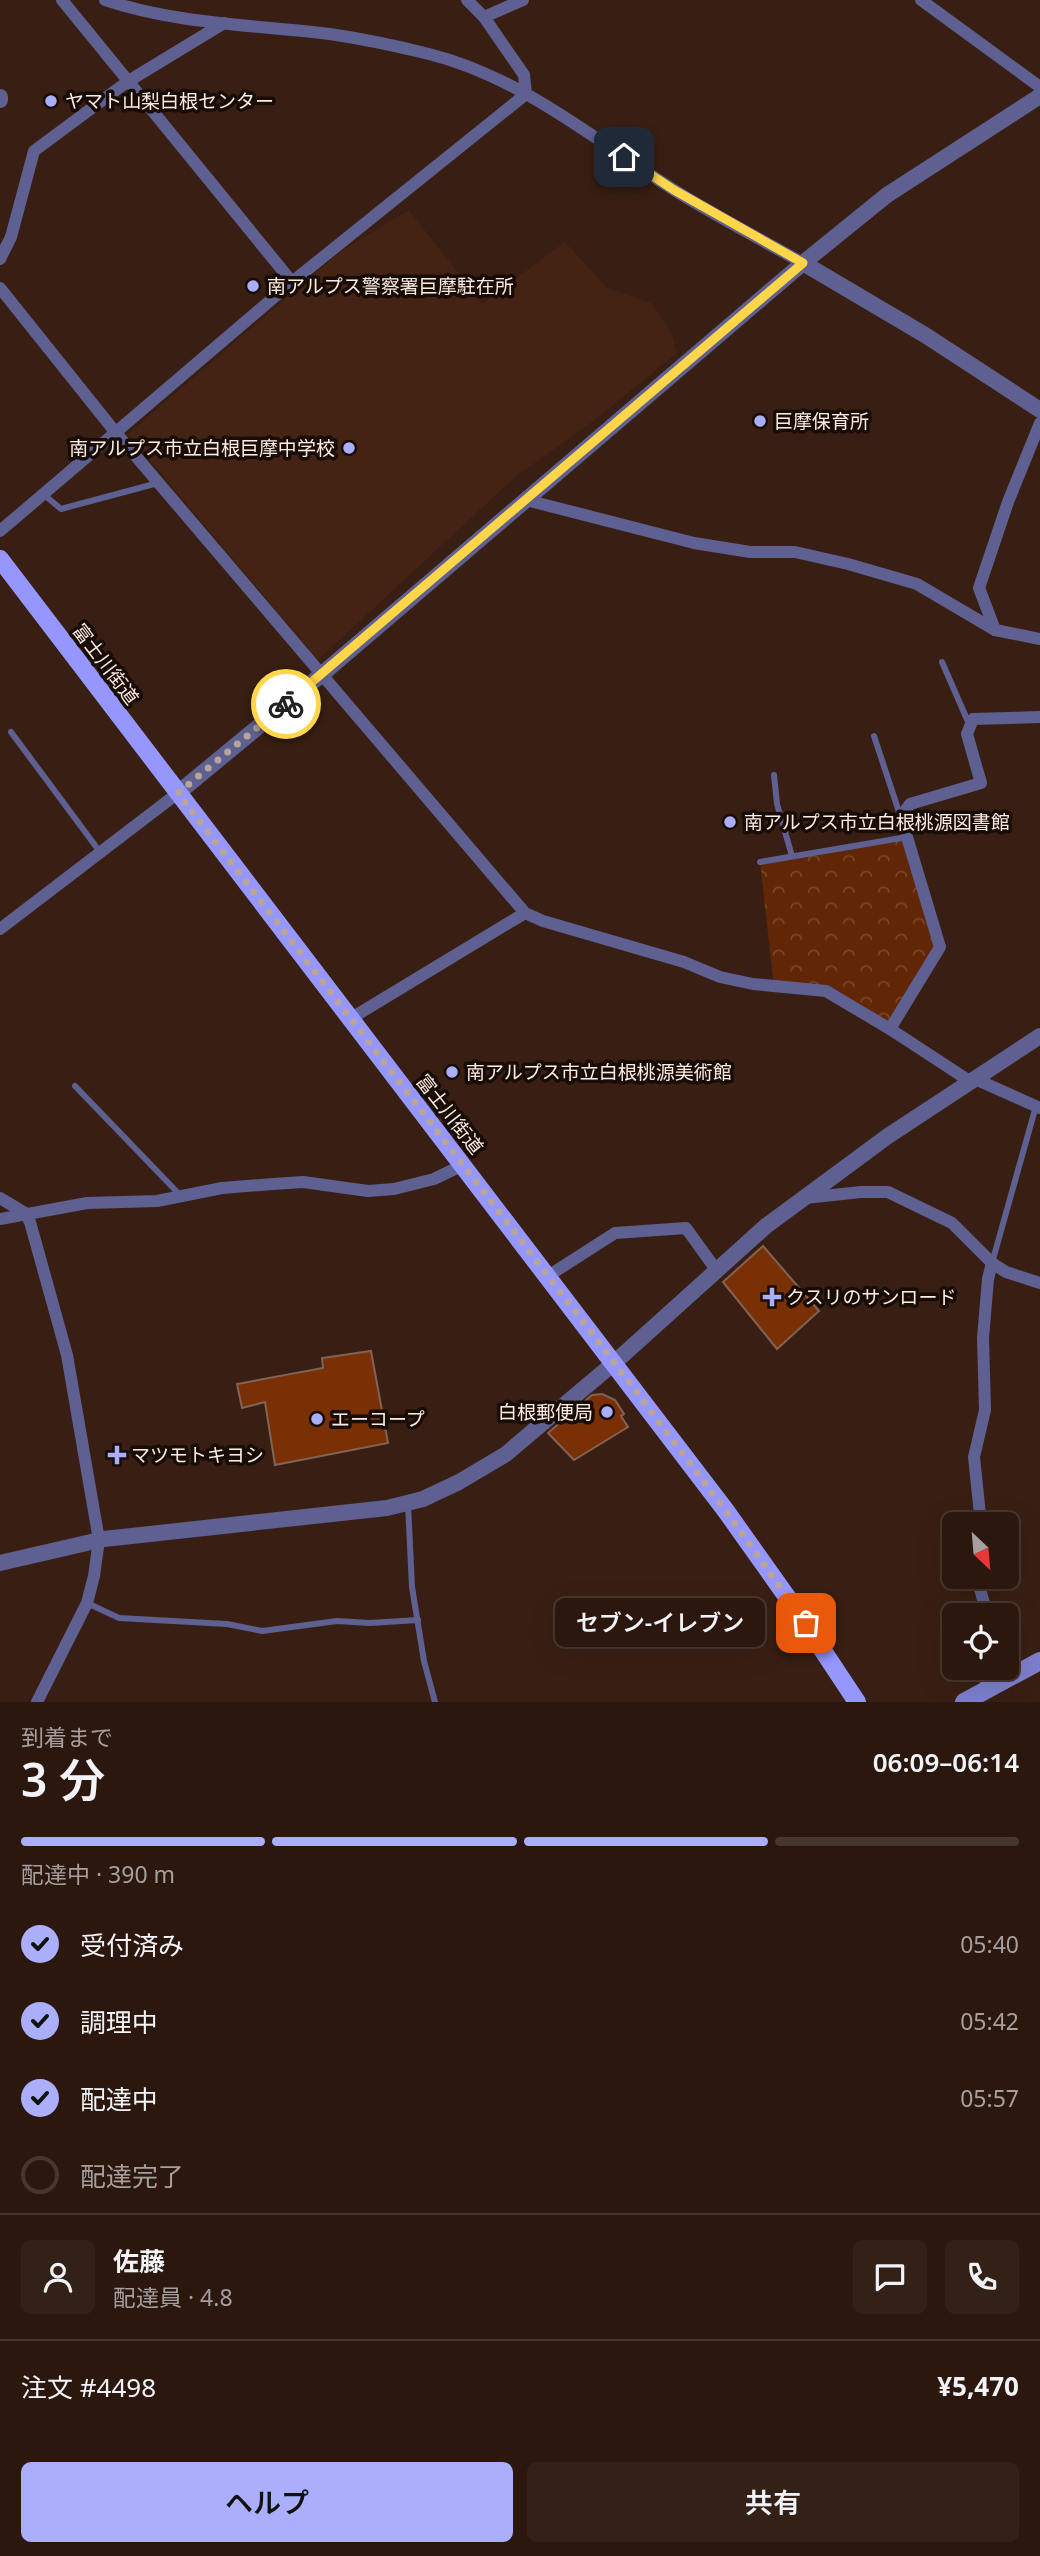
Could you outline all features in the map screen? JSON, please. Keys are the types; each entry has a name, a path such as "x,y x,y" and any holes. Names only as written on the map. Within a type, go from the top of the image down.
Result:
{"main road":[{"name":"富士川街道","path":"0,559 614,1363 778,1583 858,1702"},
{"path":"964,1702 1040,1661"}],"street":[{"path":"62,0 292,282"},
{"path":"105,0 128,8 225,23 333,35 431,54 496,78 526,94 674,190 925,335 1040,410"},
{"path":"467,0 484,17 524,75 526,94"},
{"path":"484,17 523,0"},
{"path":"921,0 1040,87"},
{"path":"0,258 11,237 34,151 127,82 225,23"},
{"path":"0,531 292,282 526,94"},
{"path":"0,929 178,793 321,675 803,263 887,195 1040,96"},
{"path":"0,288 116,433 525,913 684,962 720,976 753,984 826,991 973,1081 1038,1107"},
{"path":"995,630 979,588 1008,502 1040,423"},
{"path":"526,500 695,543 750,552 795,552 859,568 917,584 995,630 1040,639"},
{"path":"890,1029 940,947 901,817 910,804 981,783 967,734 973,719 1040,717"},
{"path":"350,1019 525,913"},
{"path":"0,1563 99,1540 346,1514 423,1499 459,1482 506,1454 614,1363 766,1226 888,1136 1040,1037"},
{"path":"0,1219 87,1203 157,1201 222,1188 303,1182 368,1191 394,1189 434,1179 463,1165"},
{"path":"804,1198 888,1192 952,1223 992,1263 1006,1272 1040,1283"},
{"path":"0,1198 25,1213 30,1222 67,1354 99,1540 87,1603 37,1702"},
{"path":"548,1276 615,1233 686,1228 717,1271"},
{"path":"980,1512 974,1457 985,1410 983,1338 992,1263"},
{"path":"986,1680 986,1690"}],"lane":[{"path":"43,494 61,509 158,483"},
{"path":"942,662 970,726"},
{"path":"11,732 100,852"},
{"path":"874,736 901,817"},
{"path":"774,775 777,804 792,856"},
{"path":"760,862 907,837"},
{"path":"75,1086 181,1197"},
{"path":"992,1263 1038,1107"},
{"path":"408,1503 412,1587 424,1661 435,1702"},
{"path":"87,1603 119,1618 228,1624 262,1631 337,1621 370,1623 418,1620"}],"shaded area":[{"name":"南アルプス市立白根巨摩中学校","path":"409,210 482,304 565,242 607,288 651,303 672,334 677,353 592,422 515,477 318,660 128,434 340,252"}],"green space":[{"path":"907,837 940,947 890,1029 826,991 774,986 760,862"}],"building":[{"path":"763,1246 819,1311 777,1349 723,1282"},
{"path":"371,1351 388,1443 275,1465 265,1402 242,1408 237,1384 323,1368 322,1358"},
{"path":"602,1394 615,1400 628,1427 574,1460 548,1433 592,1395"}],"way so far":[{"path":"286,704 178,793 601,1345 806,1623"}],"place":[{"name":"ヤマト山梨白根センター","path":"51,101"},
{"name":"南アルプス警察署巨摩駐在所","path":"253,286"},
{"name":"巨摩保育所","path":"760,421"},
{"name":"南アルプス市立白根巨摩中学校","path":"349,448"},
{"name":"南アルプス市立白根桃源図書館","path":"730,822"},
{"name":"南アルプス市立白根桃源美術館","path":"452,1072"},
{"name":"クスリのサンロード","path":"772,1297"},
{"name":"白根郵便局","path":"607,1412"},
{"name":"エーコープ","path":"317,1419"},
{"name":"マツモトキヨシ","path":"117,1455"},
{"name":"セブン-イレブン","path":"806,1623"}],"route":[{"path":"286,704 803,263 674,190 624,157"}]}
